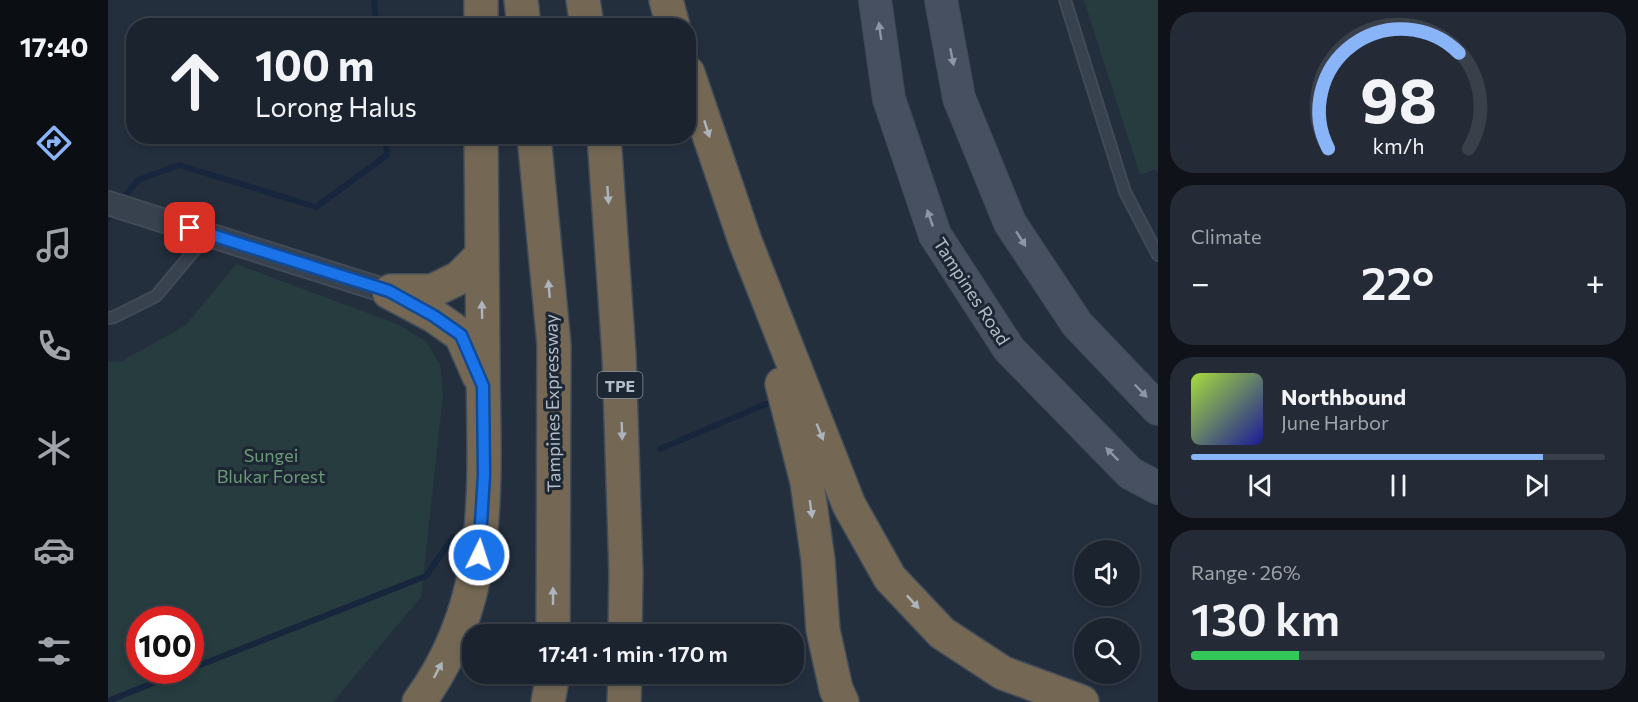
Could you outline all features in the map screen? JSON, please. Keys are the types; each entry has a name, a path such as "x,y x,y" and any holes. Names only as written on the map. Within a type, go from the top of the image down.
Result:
{"highway":[{"path":"481,0 481,18"},
{"path":"521,0 523,18"},
{"path":"583,0 586,18"},
{"path":"666,0 671,18"},
{"path":"696,97 745,241 849,505 890,578 942,633 1003,673 1082,702"},
{"path":"420,702 456,638 469,600 479,555 484,475 481,144"},
{"name":"Tampines Expressway","path":"535,144 554,345 553,624"},
{"name":"TPE","path":"605,144 619,355 626,574 625,624"},
{"path":"745,241 807,482 818,560 823,630 836,690 842,702"},
{"path":"389,291 432,291 459,278 482,255"},
{"path":"389,291 434,316 461,335 483,386"},
{"path":"548,702 551,684"},
{"path":"554,684 556,702"},
{"path":"624,702 625,684"}],"main road":[{"name":"Tampines Road","path":"876,0 889,99 935,235 1009,349 1130,473 1158,488"},
{"path":"941,0 959,98 1010,223 1077,324 1158,409"}],"street":[{"path":"118,205 389,291"}],"lane":[{"path":"1065,0 1125,192 1158,255"},
{"path":"108,318 156,296 208,234"}],"green space":[{"path":"1084,0 1158,0 1158,173 1156,169 1140,175"},
{"name":"Sungei Blukar Forest","path":"236,264 397,324 426,341 440,364 443,395 421,597 333,702 108,702 108,362 122,361 186,325"}],"waterway":[{"path":"374,0 375,18"},
{"path":"121,201 138,180 179,165 316,207 387,155 386,144"},
{"path":"108,219 115,209"},
{"path":"660,449 773,401"},
{"path":"204,663 426,576 453,537"},
{"path":"108,701 151,684"}],"route":[{"path":"190,228 389,291 434,316 461,335 483,386 484,475 479,555"}]}
